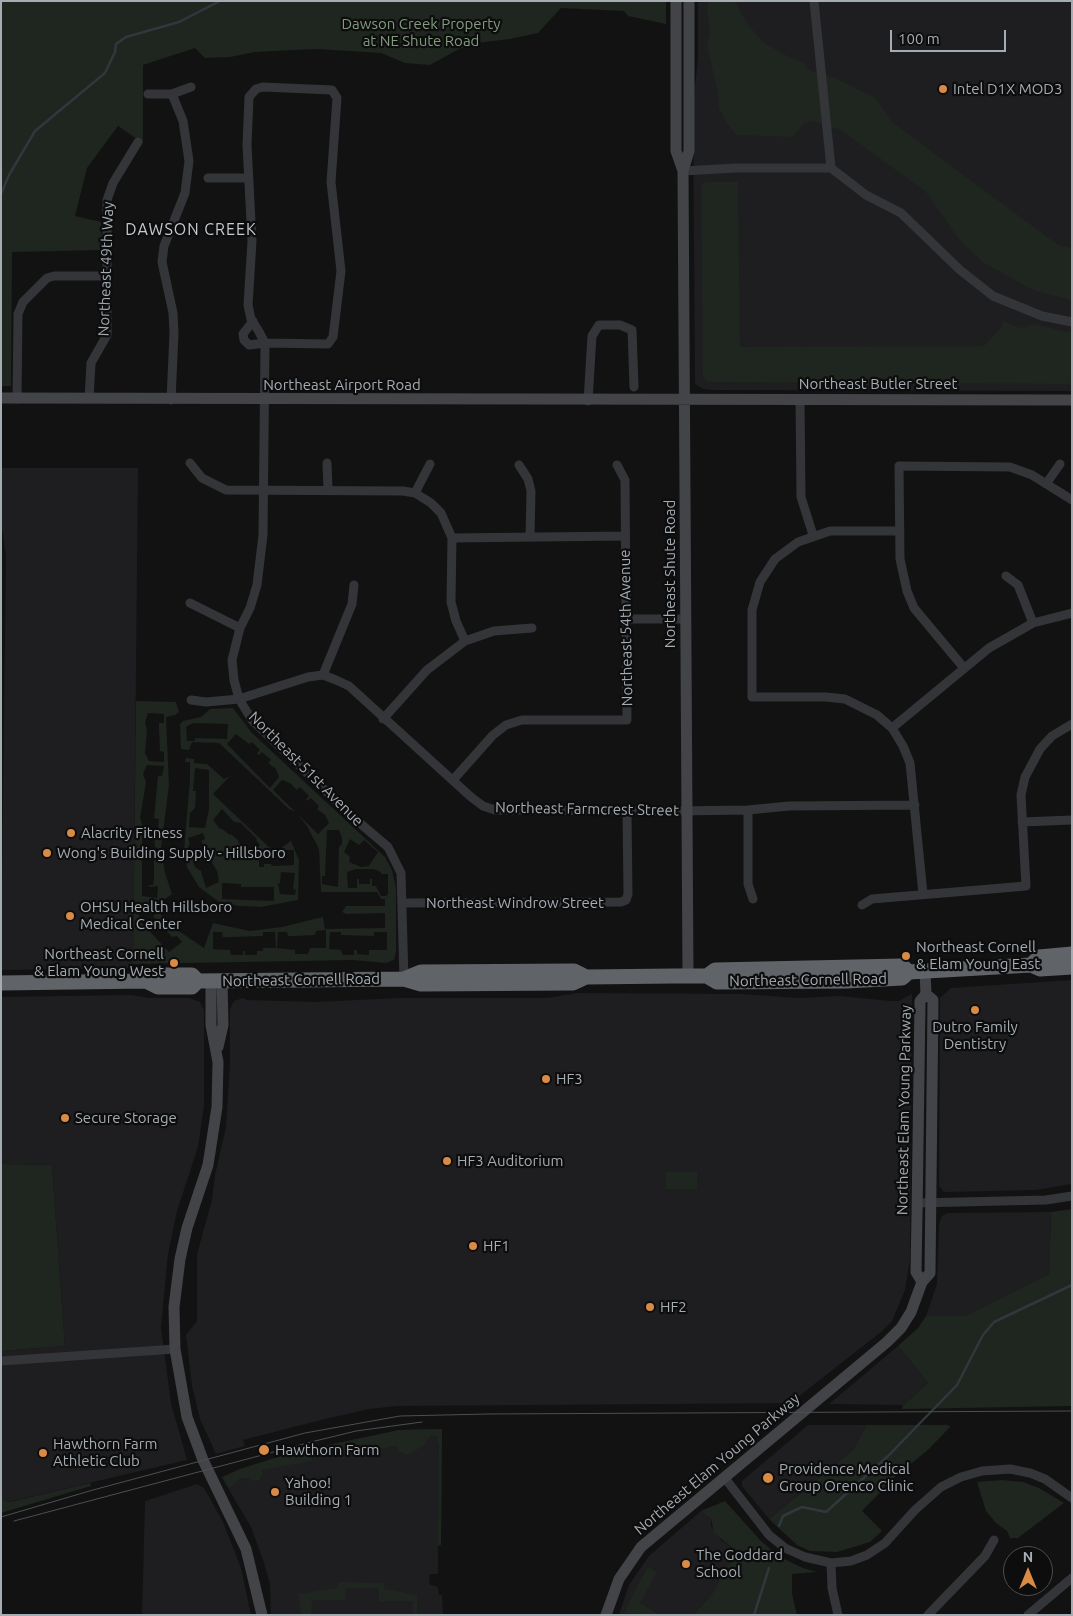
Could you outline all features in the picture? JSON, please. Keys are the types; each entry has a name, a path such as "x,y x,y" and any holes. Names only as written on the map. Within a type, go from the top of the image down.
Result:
{"highway":[{"name":"Northeast Cornell Road","path":"1031,965 1039,957 1072,954"},
{"name":"Northeast Cornell Road","path":"1,982 146,981 158,987 192,987 210,981 404,979 421,984 573,983 586,977 707,976 716,970 902,966 909,972 1031,965 1040,969 1072,967"}],"street":[{"name":"Northeast Shute Road","path":"676,1 676,151 683,171"},
{"name":"Northeast Shute Road","path":"688,976 683,171 689,151 689,1"},
{"path":"814,1 830,168"},
{"path":"148,94 172,94 191,87"},
{"name":"Northeast 51st Avenue","path":"253,321 243,334 244,340 249,345 265,343 328,344 333,337 341,271 331,182 337,104 335,93 326,89 263,87 252,92 249,97 247,144 252,241 248,305 253,321 265,343 262,559 257,585 250,608 240,628 232,660 239,699 252,720 355,819 388,847 401,873 404,979"},
{"path":"171,400 173,313 162,262 164,246 184,193 189,161 183,121 172,94"},
{"name":"Northeast 49th Way","path":"89,399 91,363 107,335 109,192 138,142"},
{"path":"683,171 726,168 830,168 866,195 901,213 960,270 993,296 1042,316 1072,322"},
{"path":"208,178 248,178"},
{"path":"17,399 18,314 23,302 47,278 54,276 107,276"},
{"path":"588,401 592,336 599,325 620,325 632,330 634,387"},
{"name":"Northeast Airport Road","path":"1,398 588,401 683,399"},
{"name":"Northeast Butler Street","path":"683,399 1072,400"},
{"path":"800,399 800,497 813,535"},
{"path":"190,463 202,478 226,490 328,490 415,493 431,503 441,513 452,538 451,602 456,621 465,641"},
{"path":"327,463 328,490"},
{"path":"415,493 430,464"},
{"path":"1046,484 1060,464"},
{"name":"Northeast 54th Avenue","path":"453,780 493,735 506,725 522,720 627,720 625,480 618,465"},
{"path":"518,466 528,479 531,491 530,537"},
{"path":"964,668 914,608 902,575 899,466 1010,467 1032,475 1072,500"},
{"path":"900,531 830,531 813,535 783,552 767,568 760,582 752,610 752,697 826,697 845,699 877,714 892,728 903,746 910,763 923,894"},
{"path":"452,538 624,536"},
{"path":"1006,576 1018,586 1033,622"},
{"path":"191,700 206,702 239,699 296,680 323,675 352,604 354,585"},
{"path":"190,603 240,628"},
{"path":"892,728 989,648 1033,622 1072,613"},
{"path":"626,619 685,619"},
{"path":"383,719 427,670 465,641 494,631 532,628"},
{"name":"Northeast Farmcrest Street","path":"323,675 349,686 383,719 471,797 483,806 495,810 687,811 748,810 789,806 915,805"},
{"path":"862,904 872,899 1026,886 1021,794 1025,777 1032,763 1052,736 1072,724"},
{"path":"748,810 748,884 753,899"},
{"name":"Northeast Windrow Street","path":"403,903 608,903 626,900 627,811"},
{"path":"1022,822 1072,820"},
{"path":"925,971 926,994"},
{"path":"210,981 223,1025 217,1051 218,1086 214,1134 208,1165 187,1228 180,1259 174,1307 175,1349 187,1417 203,1460 246,1549 262,1615"},
{"name":"Northeast Elam Young Parkway","path":"606,1615 619,1579 641,1547 894,1335 911,1312 922,1282 930,1272 933,1000 926,994 920,1001 916,1272 922,1282"},
{"path":"917,1203 1046,1200 1072,1196"},
{"path":"1,1361 175,1349"},
{"path":"724,1477 769,1535 785,1548 805,1557 830,1563 851,1561 867,1555 885,1543 941,1487 961,1477 982,1471 1010,1469 1030,1473 1045,1479 1071,1497"},
{"path":"928,1615 990,1551 994,1540"},
{"path":"830,1563 832,1588 838,1615"},
{"path":"1028,1615 1072,1578"}],"shaded area":[{"path":"698,1 1072,1 1072,391 714,390 703,389 695,384 693,106 698,58"},
{"path":"1,468 138,468 133,968 1,970 6,555 1,520"},
{"path":"1072,980 1072,1184 1036,1190 944,1192 939,1186 940,998 951,988"},
{"path":"578,993 742,994 799,998 840,996 890,1001 899,1001 912,994 910,1259 905,1290 892,1321 881,1332 798,1397 794,1403 397,1406 369,1409 243,1440 245,1446 216,1454 200,1419 192,1386 186,1335 197,1321 197,1254 212,1200 215,1175 226,1127 230,1064 230,1009 234,1001 243,998 247,1000 316,1002 399,998 547,998"},
{"path":"131,995 150,998 189,998 200,1002 204,1010 204,1106 198,1147 177,1211 168,1254 161,1328 171,1403 187,1460 4,1503 1,1501 1,1351 65,1346 52,1165 1,1164 1,997"},
{"path":"1051,1212 1049,1274 965,1316 926,1316 937,1284 939,1224 942,1216 947,1213"},
{"path":"898,1346 928,1383 903,1405 829,1404"},
{"path":"808,1425 866,1425 854,1449 769,1519 742,1486 742,1481"},
{"path":"442,1429 441,1545 438,1546 438,1574 430,1574 429,1582 430,1585 438,1587 439,1595 442,1595 443,1615 271,1615 270,1584 263,1560 251,1527 222,1478 240,1469 291,1453 399,1430"},
{"path":"197,1484 204,1488 223,1522 241,1568 251,1615 142,1615 145,1501"},
{"name":"The Goddard School","path":"701,1511 711,1519 711,1526 721,1540 736,1551 712,1594 693,1615 619,1615 629,1585 649,1556"}],"green space":[{"name":"Dawson Creek Property at NE Shute Road","path":"1,1 666,1 666,24 628,16 624,11 561,8 538,33 477,43 459,49 430,65 405,63 381,53 317,49 255,52 230,57 205,58 195,48 143,65 143,143 118,126 87,168 75,216 101,222 102,250 12,252 11,386 1,386"},
{"path":"708,1 734,1 749,26 763,42 803,63 810,71 835,78 875,98 892,122 1058,245 1072,248 1072,300 1035,291 984,263 961,242 926,192 841,130 812,121 803,124 793,137 737,135 726,122 719,108 718,94 707,44 710,34"},
{"path":"738,182 740,347 984,346 1002,327 1003,321 1020,328 1034,324 1072,333 1072,384 708,382 703,378 701,187 703,183"},
{"path":"136,701 176,702 179,712 166,717 169,785 161,848 165,873 172,894 155,906 167,923 204,948 213,923 250,931 282,927 323,917 325,929 385,928 385,913 346,914 342,912 346,906 385,906 385,899 381,899 377,892 321,892 319,849 307,826 298,814 318,834 329,823 325,815 317,809 319,806 311,798 307,801 306,799 309,796 300,787 297,790 290,783 282,780 273,790 295,812 289,809 219,743 192,742 189,750 181,749 180,724 183,721 201,717 210,709 233,708 251,732 385,857 392,870 396,888 396,952 394,960 386,963 353,960 133,964","holes":["148,713 164,714 164,723 159,723 160,751 164,752 164,762 149,761 145,753 147,730 145,722","193,723 228,724 227,739 195,738 195,741 187,741 186,727","236,734 249,744 252,742 260,750 257,753 259,755 262,752 271,760 268,763 276,769 279,777 270,788 227,744","147,765 164,766 162,776 158,776 154,818 159,819 158,829 143,827 140,818 146,782 143,774","327,830 339,830 342,844 339,847 338,887 322,884 322,876 325,876","143,834 154,834 155,847 158,848 158,858 154,858 153,885 149,885 149,887 158,886 157,898 142,896","350,839 359,845 364,840 378,852 369,866 361,867 349,862 350,857 344,852","356,869 373,869 381,872 381,874 388,874 388,894 386,896 381,896 376,886 372,886 372,879 370,879 370,884 359,884 359,879 357,879 357,888 348,888 347,872","150,905 157,913 153,916 172,937 177,936 182,942 169,952 139,920 141,918 138,915","326,930 326,948 310,948 308,954 295,954 295,950 277,948 278,932 287,932 288,936 315,935 316,931","213,932 222,932 223,937 263,936 263,932 275,932 276,948 263,948 263,951 257,951 257,955 245,955 245,951 243,951 243,955 231,955 230,950 213,949","330,932 341,932 341,935 374,936 374,932 387,932 387,950 369,950 369,955 357,954 357,950 354,950 354,955 343,955 341,950 329,949"]},
{"path":"186,758 194,759 194,763 207,764 224,779 230,776 213,794 271,849 280,849 291,841 299,860 298,900 261,907 239,906 219,902 199,887 187,867 184,852 190,778 190,762 185,762","holes":["195,768 209,770 209,809 205,828 189,827 190,813 195,808 196,791 193,791","222,809 234,822 241,823 257,839 260,845 249,856 244,852 247,849 239,841 231,834 220,829 213,820","203,833 205,839 201,841 207,851 205,852 209,862 211,861 217,871 219,882 206,888 201,871 195,867 188,846 190,844 188,838","266,850 294,850 294,865 272,866 271,864 264,864 264,867 259,867 259,852","281,872 295,873 293,889 296,890 295,895 280,894 278,884 280,883","222,883 241,884 241,887 274,887 274,901 222,899"]},
{"path":"1,1164 52,1165 65,1346 1,1351"},
{"path":"666,1172 697,1172 697,1189 666,1189"},
{"path":"1072,1209 1072,1406 902,1409 903,1405 928,1383 898,1346 918,1328 926,1316 965,1316 1049,1274 1051,1212"},
{"path":"866,1425 948,1425 950,1427 930,1448 895,1477 862,1511 882,1531 870,1542 837,1552 810,1551 797,1545 769,1519 854,1449"},
{"path":"442,1429 441,1545 438,1545 439,1442 436,1441 438,1437 431,1435 423,1446 407,1455 398,1451 397,1446 346,1455 345,1450 311,1456 312,1461 262,1470 263,1476 260,1477 260,1480 251,1481 250,1478 241,1478 229,1488 222,1477 240,1469 291,1453 399,1430"},
{"path":"1002,1480 1023,1482 1039,1488 1064,1503 1018,1538 1010,1538 1007,1531 996,1523 986,1511 977,1482"},
{"path":"90,1483 91,1486 1,1513 1,1501 10,1502"},
{"path":"725,1501 761,1541 780,1557 803,1568 817,1572 792,1574 792,1594 797,1615 693,1615 712,1594 736,1551 714,1533 711,1519 701,1511"},
{"path":"648,1567 657,1572 640,1603 659,1615 625,1613 631,1598"},
{"path":"339,1582 384,1583 385,1589 417,1595 417,1615 413,1615 413,1601 379,1601 379,1588 346,1588 345,1600 312,1600 311,1615 302,1615 298,1594 336,1588"}],"waterway":[{"name":"DAWSON CREEK","path":"1,194 9,175 35,131 105,73 115,52 116,44 126,37 179,22 220,1"},
{"path":"779,1526 783,1516 802,1507 826,1512 888,1456 957,1385 983,1335 994,1322 1072,1285"},
{"path":"754,1615 769,1568"}],"tram line":[{"path":"1,1517 93,1490 305,1433 400,1416 1072,1411"},
{"path":"14,1521 356,1431 422,1422"}],"place":[{"name":"Intel D1X MOD3","path":"943,89"},
{"name":"Alacrity Fitness","path":"71,833"},
{"name":"Wong's Building Supply - Hillsboro","path":"47,853"},
{"name":"OHSU Health Hillsboro Medical Center","path":"70,916"},
{"name":"Northeast Cornell & Elam Young East","path":"906,956"},
{"name":"Northeast Cornell & Elam Young West","path":"174,963"},
{"name":"Dutro Family Dentistry","path":"975,1010"},
{"name":"HF3","path":"546,1079"},
{"name":"Secure Storage","path":"65,1118"},
{"name":"HF3 Auditorium","path":"447,1161"},
{"name":"HF1","path":"473,1246"},
{"name":"HF2","path":"650,1307"},
{"name":"Hawthorn Farm","path":"264,1450"},
{"name":"Hawthorn Farm Athletic Club","path":"43,1453"},
{"name":"Providence Medical Group Orenco Clinic","path":"768,1478"},
{"name":"Yahoo! Building 1","path":"275,1492"},
{"name":"The Goddard School","path":"686,1564"}],"district":[{"name":"DAWSON CREEK","path":"191,230"}]}
